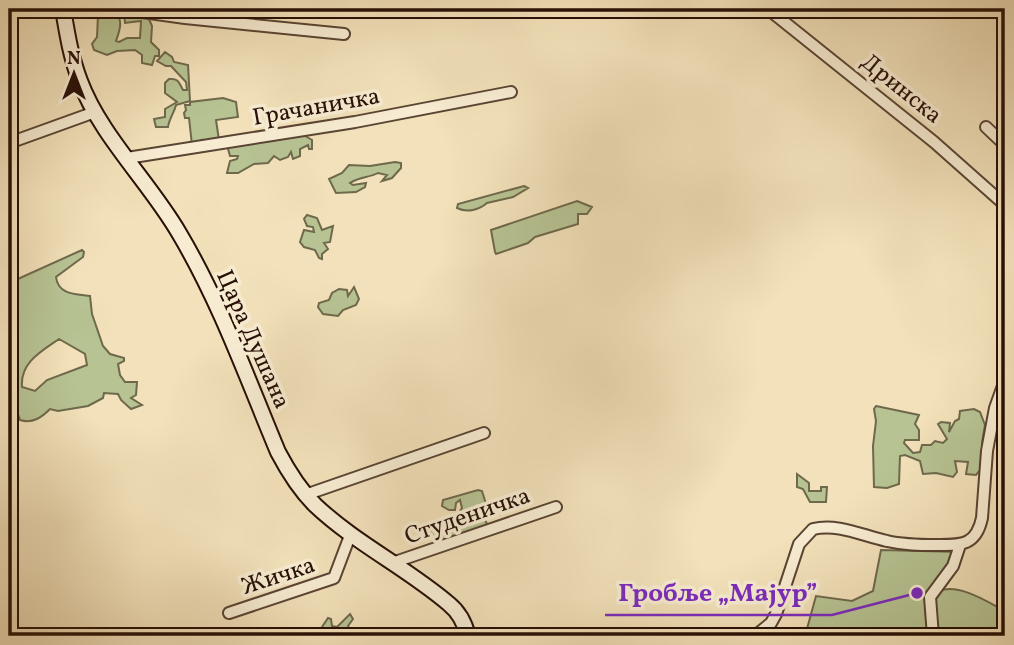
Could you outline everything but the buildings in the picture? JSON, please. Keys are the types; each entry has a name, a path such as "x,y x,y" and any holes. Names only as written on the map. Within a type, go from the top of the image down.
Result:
{"street":[{"name":"Цара Душана","path":"63,9 80,84 95,112 185,244 210,291 291,477 305,495 351,533 451,605 466,626 468,636"},
{"path":"121,9 344,34"},
{"name":"Дринска","path":"768,9 934,142 1005,205"},
{"name":"Грачаничка","path":"127,158 355,122 511,92"},
{"path":"9,143 95,112"},
{"path":"986,127 1005,145"},
{"path":"755,636 771,623 776,614 799,544 813,529 835,527 904,545 960,545 972,540 980,527 987,451 995,408 1005,380"},
{"path":"305,495 484,433"},
{"name":"Студеничка","path":"392,563 556,507"},
{"name":"Жичка","path":"229,613 334,578 351,533"},
{"path":"933,636 930,597 953,566 960,545"}],"green space":[{"path":"111,11 120,20 116,41 119,42 127,38 140,38 141,21 125,23 124,14 148,17 152,26 151,42 159,50 159,56 155,56 152,65 142,63 142,55 135,50 117,51 107,55 94,50 92,44 97,37 98,15"},
{"path":"165,52 174,62 188,65 190,101 176,105 168,127 156,127 154,119 165,117 165,109 177,102 165,93 165,83 169,79 175,79 183,90 187,90 186,82 171,66 157,61"},
{"path":"223,98 236,102 238,117 216,120 219,140 205,143 202,140 192,145 189,118 185,118 184,113 185,105"},
{"path":"302,134 312,140 312,149 309,149 308,145 300,149 300,156 293,159 291,152 288,157 280,160 274,156 268,163 254,164 238,173 227,173 230,161 238,156 230,156 227,145"},
{"path":"401,163 401,168 392,178 382,181 387,175 378,173 357,179 350,183 366,183 365,187 356,192 336,193 329,179 342,173 349,165 370,166"},
{"path":"524,186 528,188 513,197 487,203 477,209 457,208 458,204"},
{"path":"577,201 592,207 587,214 578,214 578,224 535,237 528,243 496,254 491,230"},
{"path":"307,215 317,218 322,230 333,226 330,242 324,243 328,249 322,254 322,259 315,250 304,247 300,242 304,230 314,232 313,227 307,226 304,219"},
{"path":"82,250 83,257 56,277 57,283 68,292 90,296 92,314 103,346 110,354 124,358 124,361 118,364 120,375 125,382 137,382 136,395 131,398 142,405 131,409 118,394 104,393 103,398 88,406 58,411 50,409 33,420 20,420 9,388 9,283","holes":["59,339 85,354 87,365 47,380 35,391 22,387 24,371 28,365"]},
{"path":"354,287 359,299 356,305 343,310 338,316 323,314 318,307 319,303 329,300 332,293 339,289 347,290 348,296"},
{"path":"876,406 919,415 915,424 919,430 919,440 905,440 904,443 913,453 920,452 922,445 931,445 935,441 943,443 947,439 938,424 941,422 950,423 949,432 959,419 960,411 974,409 980,412 985,425 981,469 976,475 966,474 968,462 955,461 957,472 953,477 936,473 923,474 920,461 905,455 900,456 899,484 887,488 874,487"},
{"path":"797,474 809,483 809,491 821,491 821,487 827,487 826,502 810,502 803,489 797,487"},
{"path":"482,491 486,504 483,515 487,524 484,527 445,540 431,536 425,527 458,514 462,508 460,500 456,503 455,510 449,510 442,506 443,500"},
{"path":"881,550 962,552 939,591 964,591 1005,611 1005,636 805,636 816,596 852,601 873,591"},
{"path":"350,614 353,619 348,626 354,636 316,636 328,618 331,619 332,626 337,627"}],"place":[{"name":"Гробље „Мајур”","path":"917,593"}]}
